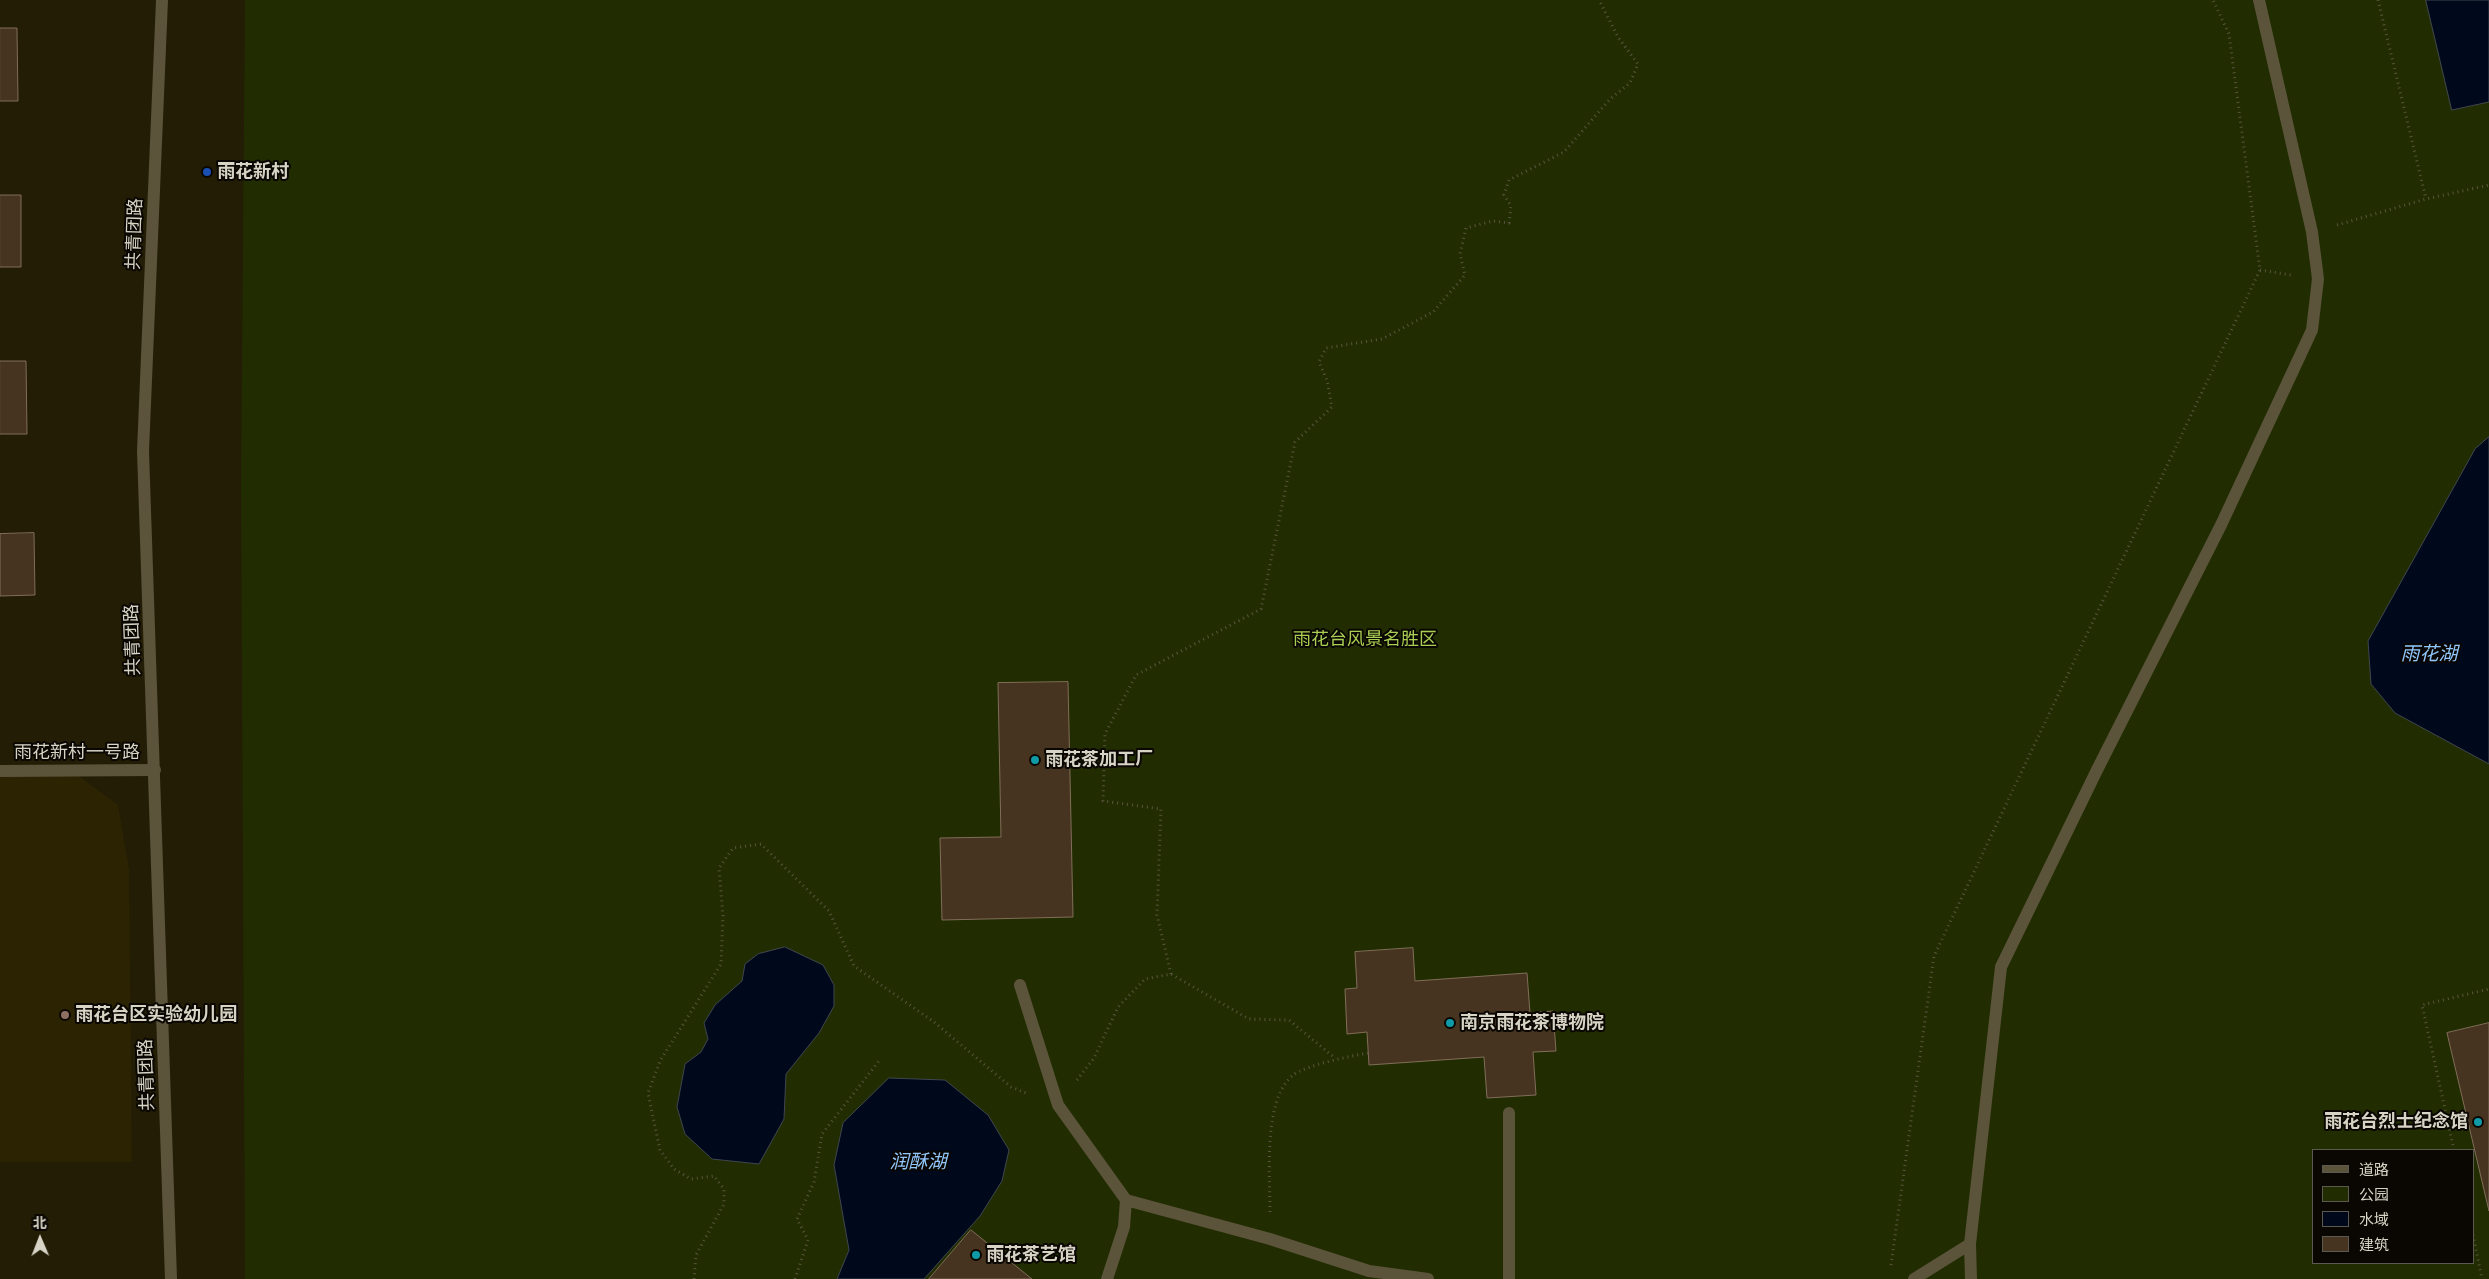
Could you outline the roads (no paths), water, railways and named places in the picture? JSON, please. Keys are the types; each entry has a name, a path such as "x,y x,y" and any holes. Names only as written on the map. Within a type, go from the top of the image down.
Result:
{"street":[{"name":"共青团路","path":"162,0 143,451 155,770 170,1279"},
{"path":"1971,1279 1970,1244 2001,967 2097,770 2221,526 2312,330 2318,279 2312,232 2260,0"},
{"name":"雨花新村一号路","path":"0,771 155,770"},
{"path":"1020,985 1058,1105 1126,1200 1270,1239 1369,1271 1428,1279"},
{"path":"1508,1279 1509,1113"},
{"path":"1107,1279 1124,1227 1126,1200"},
{"path":"1914,1279 1970,1244"}],"water":[{"path":"2426,0 2489,0 2489,102 2452,110"},
{"name":"雨花湖","path":"2489,437 2489,764 2395,713 2371,684 2368,641 2475,449"},
{"path":"785,947 823,965 834,985 834,1006 819,1033 786,1074 784,1119 759,1164 712,1159 685,1134 677,1107 685,1064 701,1052 708,1039 704,1023 715,1005 742,981 745,964 758,954"},
{"name":"润酥湖","path":"889,1078 945,1080 988,1115 1009,1150 1002,1181 980,1216 924,1279 837,1279 849,1250 834,1165 843,1123"}],"place":[{"name":"雨花新村","path":"207,172"},
{"name":"雨花茶加工厂","path":"1035,760"},
{"name":"雨花台区实验幼儿园","path":"65,1015"},
{"name":"南京雨花茶博物院","path":"1450,1023"},
{"name":"雨花台烈士纪念馆","path":"2478,1122"},
{"name":"雨花茶艺馆","path":"976,1255"}],"park label":[{"name":"雨花台风景名胜区","path":"1365,640"}]}
